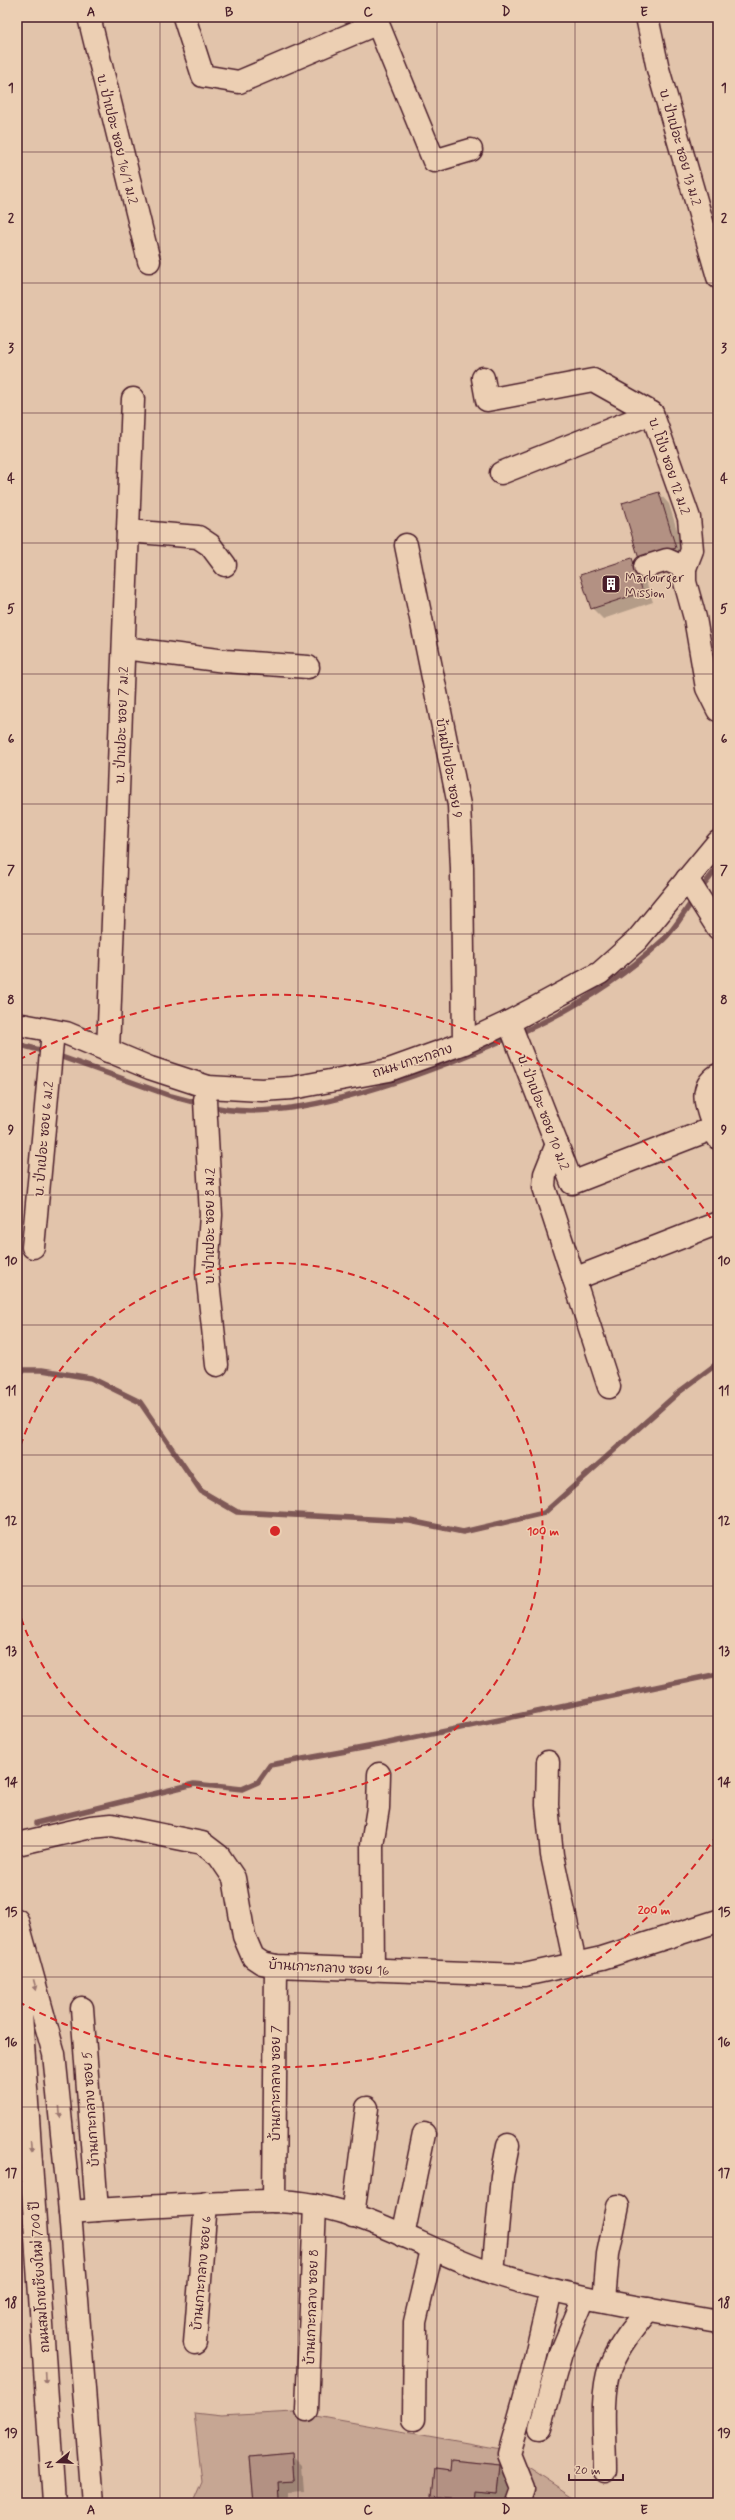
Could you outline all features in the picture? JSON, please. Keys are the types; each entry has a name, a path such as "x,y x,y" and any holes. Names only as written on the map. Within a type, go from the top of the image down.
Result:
{"street":[{"name":"บ. ป่าเปอะ ซอย 16/1 ม.2","path":"89,17 149,261"},
{"path":"184,17 203,76 239,82 377,20 434,161 471,150"},
{"name":"บ. ป่าเปอะ ซอย 13 ม.2","path":"647,17 658,69 718,277"},
{"name":"บ. โป่ง ซอย 12 ม.2","path":"483,378 488,400 593,380 652,413 689,518 692,550 685,568 685,582 695,618 707,688 718,710"},
{"name":"บ. ป่าเปอะ ซอย 7 ม.2","path":"108,1051 133,399"},
{"path":"501,473 652,413"},
{"path":"128,531 198,537 210,545 225,565"},
{"name":"บ้านป่าเปอะ ซอย 9","path":"406,545 458,805 462,868 464,1043"},
{"path":"645,567 667,560 685,568"},
{"path":"124,648 225,661 308,667"},
{"name":"ถนน เกาะกลาง","path":"17,1024 66,1033 108,1051 206,1099 262,1090 320,1084 389,1070 464,1043 513,1031 600,973 694,889 718,842"},
{"path":"694,889 718,928"},
{"name":"บ. ป่าเปอะ ซอย 6 ม.2","path":"33,1247 53,1031"},
{"name":"บ. ป่าเปอะ ซอย 10 ม.2","path":"513,1031 572,1183 716,1133"},
{"path":"716,1133 704,1099 705,1091 709,1083 718,1075"},
{"name":"บ. ป่าเปอะ ซอย 8 ม.2","path":"206,1099 211,1215 207,1272 217,1365"},
{"path":"557,1144 545,1174 544,1187 609,1387"},
{"path":"574,1279 718,1223"},
{"path":"548,1762 547,1805 552,1855 575,1964"},
{"path":"373,1970 372,1845 378,1808 379,1774"},
{"name":"บ้านเกาะกลาง ซอย 16","path":"17,1844 91,1827 112,1825 202,1843 219,1856 234,1878 244,1936 253,1957 262,1963 276,1966 524,1976 602,1958 718,1921"},
{"path":"17,1920 54,2054 70,2212 93,2503"},
{"name":"ถนนสมโภชเชียงใหม่ 700 ปี","path":"17,1955 54,2503"},
{"name":"บ้านเกาะกลาง ซอย 7","path":"274,2201 276,1966"},
{"name":"บ้านเกาะกลาง ซอย 5","path":"82,2008 98,2210"},
{"path":"353,2216 367,2108"},
{"path":"403,2236 424,2134"},
{"path":"492,2273 502,2176 508,2145"},
{"path":"70,2212 206,2203 274,2201 315,2205 353,2216 403,2236 432,2250 492,2273 551,2290 718,2322"},
{"name":"บ้านเกาะกลาง ซอย 6","path":"195,2343 206,2203"},
{"name":"บ้านเกาะกลาง ซอย 8","path":"307,2410 315,2205"},
{"path":"540,2428 561,2353 594,2299 608,2254 618,2206"},
{"path":"414,2419 415,2322 432,2250"},
{"path":"518,2503 523,2489 509,2454 531,2376 551,2290"},
{"path":"605,2471 605,2421 610,2368 630,2332 649,2309"}],"shaded area":[{"path":"294,2412 501,2449 583,2503 575,2503 568,2498 564,2503 476,2503 477,2492 497,2494 500,2465 451,2460 450,2471 435,2469 432,2496 452,2498 452,2503 302,2503 301,2499 279,2500 278,2482 294,2481 292,2453 250,2457 254,2503 193,2503 202,2482 194,2413 221,2416"}],"building":[{"path":"659,492 676,548 639,559 622,503"},
{"name":"Marburger Mission","path":"632,558 643,592 591,609 580,575"},
{"path":"292,2453 294,2481 278,2482 279,2500 302,2499 302,2503 254,2503 250,2457"},
{"path":"451,2460 500,2465 497,2494 477,2492 476,2503 452,2503 452,2498 432,2496 435,2469 450,2471"},
{"path":"568,2498 575,2503 564,2503"}],"waterway":[{"path":"700,890 718,867"},
{"path":"518,1034 576,1004 630,968 667,936 694,899"},
{"path":"209,1106 243,1111 280,1109 320,1103 403,1080 510,1037"},
{"path":"17,1044 47,1052"},
{"path":"56,1055 171,1096 201,1104"},
{"path":"17,1370 42,1370 91,1378 140,1402 201,1491 237,1512 410,1521 463,1532 544,1513 679,1392 718,1363"},
{"path":"36,1823 194,1784 242,1789 258,1782 270,1765 379,1745 718,1674"}],"place":[{"name":"Marburger Mission","path":"611,584"}]}
